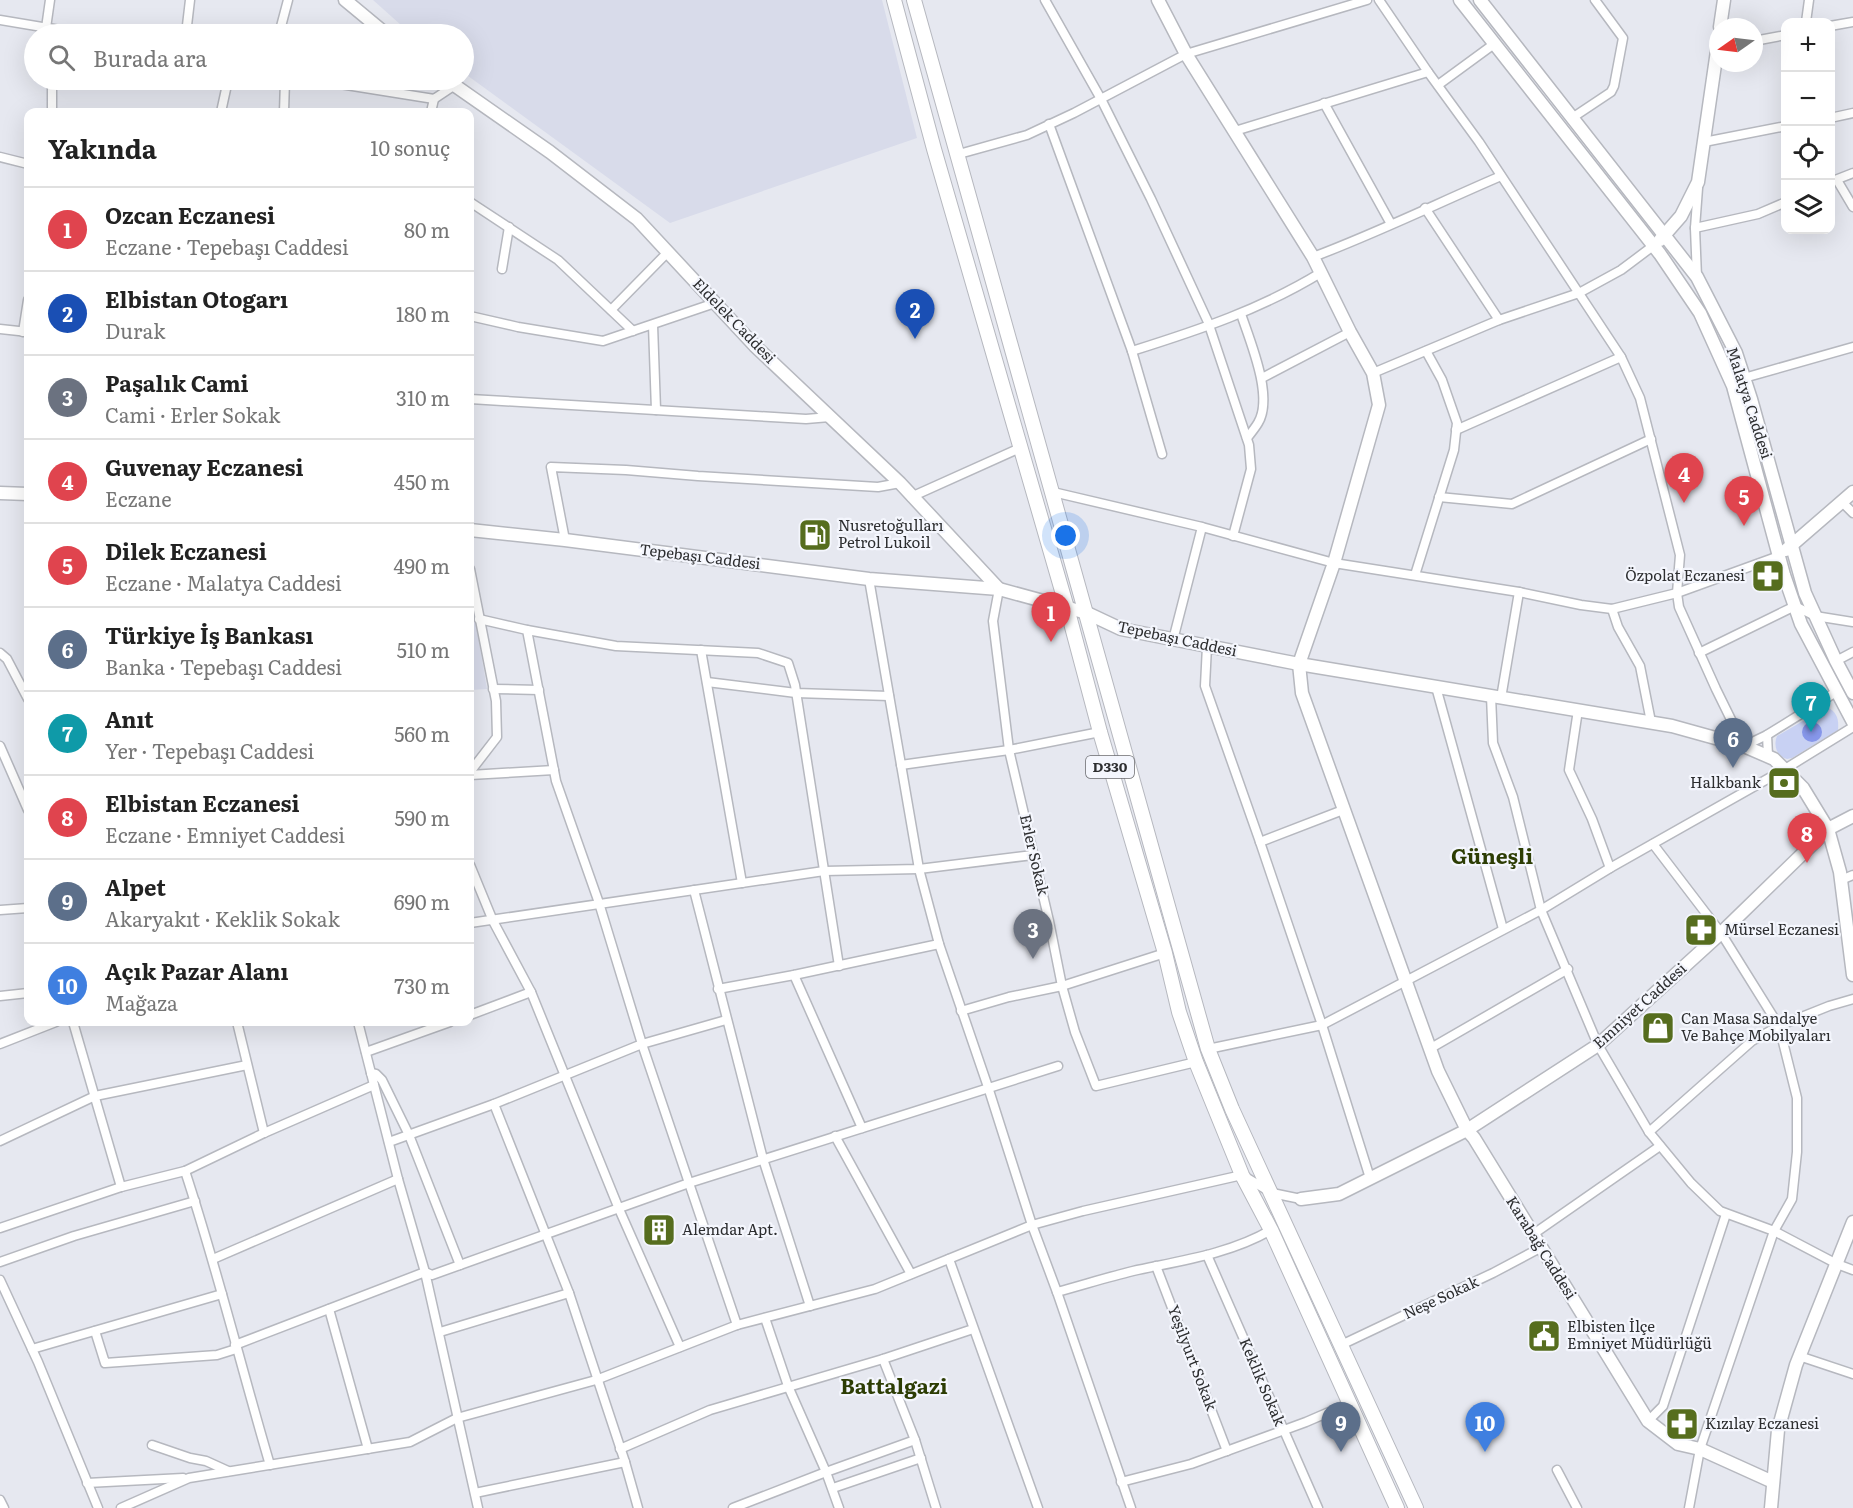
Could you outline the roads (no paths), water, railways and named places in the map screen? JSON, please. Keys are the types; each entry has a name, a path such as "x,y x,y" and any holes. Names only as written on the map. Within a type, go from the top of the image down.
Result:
{"main road":[{"name":"D330","path":"894,0 934,149 1165,953 1179,1012 1196,1062 1242,1175 1271,1230 1397,1508"},
{"name":"D330","path":"914,0 1208,1049 1232,1108 1416,1508"}],"street":[{"path":"47,24 50,0"},
{"path":"187,24 190,0"},
{"path":"282,24 288,0"},
{"path":"345,0 374,24"},
{"path":"1045,0 1101,99 1151,199 1210,327 1247,438 1251,469 1233,536"},
{"path":"1158,0 1186,54 1322,272 1350,332 1373,373 1379,405 1334,563 1299,664"},
{"path":"959,154 1027,135 1186,54 1367,0"},
{"path":"1379,0 1479,142 1622,357 1640,398 1680,555 1677,593 1679,607 1744,746 1767,735 1836,692"},
{"path":"1460,0 1653,246 1700,313 1733,386 1779,556 1801,624 1853,722"},
{"name":"Malatya Caddesi","path":"1480,0 1697,277 1736,353 1805,592 1853,693"},
{"path":"1572,118 1611,92 1614,86 1623,38 1595,0"},
{"path":"1721,18 1724,0"},
{"path":"1807,18 1809,0"},
{"path":"0,20 24,24"},
{"path":"1835,25 1853,22"},
{"path":"1763,39 1781,36"},
{"path":"1438,85 1494,44"},
{"path":"1234,131 1428,72"},
{"path":"1697,277 1695,228 1698,182 1714,72"},
{"path":"51,108 52,90"},
{"path":"222,108 226,90"},
{"path":"284,108 285,90"},
{"path":"378,90 434,99"},
{"path":"432,108 434,99 443,90"},
{"name":"Eldelek Caddesi","path":"462,90 550,152 637,219 755,346 900,483 999,589"},
{"path":"1324,104 1391,224"},
{"path":"1835,117 1853,113"},
{"path":"1049,124 1132,351 1162,454"},
{"path":"1704,142 1781,127"},
{"path":"0,157 24,163"},
{"path":"1835,181 1853,173"},
{"path":"1313,257 1354,242 1425,208 1501,176"},
{"path":"1373,373 1499,321 1579,293 1621,270 1664,236 1681,216 1698,182"},
{"path":"1835,182 1853,207"},
{"path":"1695,228 1758,214 1781,204"},
{"path":"474,205 558,260 633,332"},
{"path":"1425,208 1499,321"},
{"path":"502,269 509,227"},
{"path":"611,310 668,252"},
{"path":"1132,351 1210,327 1290,292 1322,272"},
{"path":"474,317 518,327 603,341 716,303"},
{"path":"1240,314 1262,378 1260,421 1247,438"},
{"path":"653,325 656,410"},
{"path":"0,329 24,332"},
{"path":"1262,378 1350,332"},
{"path":"1744,378 1853,347"},
{"path":"1415,575 1454,450 1457,423 1442,380 1426,351"},
{"path":"1456,430 1622,357"},
{"path":"474,399 806,419 830,417"},
{"path":"1439,497 1512,504 1651,439"},
{"path":"911,497 1020,448"},
{"path":"565,540 551,467 878,487 900,483"},
{"path":"1053,492 1202,527 1334,563 1612,609 1677,593 1779,556 1853,492"},
{"path":"0,493 24,494"},
{"path":"1842,501 1853,513"},
{"path":"1173,640 1202,527"},
{"name":"Tepebaşı Caddesi","path":"474,530 869,579 999,589 1087,613 1121,630 1299,664 1651,722 1744,746 1771,757 1785,769 1803,788 1828,829 1847,878 1853,975"},
{"path":"869,579 919,869 939,944 1032,1225 1131,1508"},
{"name":"Erler Sokak","path":"999,589 993,621 1009,750 1062,986 1075,1032 1096,1086 1196,1062"},
{"path":"474,592 493,689 497,737 474,768"},
{"path":"1519,592 1496,697 1493,743 1513,797 1541,910 1568,969 1598,1045 1660,1146 1691,1183 1720,1211 1774,1231 1853,1270"},
{"path":"1795,606 1815,616 1853,622"},
{"path":"1699,652 1795,606"},
{"path":"1612,609 1618,627 1640,666 1651,722"},
{"path":"479,620 616,646 758,653 788,663 796,693 839,966"},
{"path":"527,630 554,770 599,903 642,1044 737,1325"},
{"path":"1207,646 1204,686 1322,1025 1370,1178"},
{"path":"701,650 742,883"},
{"path":"1836,661 1853,652"},
{"path":"0,653 7,659 24,691"},
{"name":"Karabağ Caddesi","path":"1299,664 1302,693 1343,810 1438,1071 1470,1134 1648,1421 1678,1444 1700,1449 1773,1482"},
{"path":"707,682 796,693 889,696"},
{"path":"1436,687 1503,929"},
{"path":"493,689 539,690"},
{"path":"1578,710 1569,770 1592,819 1610,868"},
{"path":"1208,1049 1322,1025 1541,910 1610,868 1785,769 1853,727"},
{"path":"901,765 1009,750 1100,732"},
{"path":"1767,735 1771,757"},
{"path":"0,746 24,801"},
{"path":"474,773 554,770"},
{"path":"1260,843 1343,810"},
{"name":"Emniyet Caddesi","path":"1300,1199 1339,1194 1470,1134 1598,1045 1721,933 1828,829 1853,816"},
{"path":"1653,844 1721,933 1779,1026 1797,1098 1797,1152 1792,1199 1774,1231 1700,1449 1689,1508"},
{"path":"474,923 824,871 919,869 1034,855"},
{"path":"474,874 493,921 531,992 619,1209 680,1347"},
{"path":"694,890 763,1159 810,1306"},
{"path":"0,909 24,908"},
{"path":"718,989 939,944"},
{"path":"961,1011 1009,997 1062,986 1165,953"},
{"path":"1431,1048 1568,969"},
{"path":"794,975 862,1128"},
{"path":"474,1013 531,992"},
{"path":"0,996 24,993"},
{"path":"1650,1132 1752,1041 1779,1026 1853,999"},
{"path":"389,1142 494,1104 642,1044 726,1020"},
{"path":"0,1044 46,1026"},
{"path":"74,1026 121,1187"},
{"path":"238,1026 264,1133"},
{"path":"359,1026 440,1332 478,1508"},
{"path":"366,1052 440,1026"},
{"path":"0,1141 95,1096 247,1065"},
{"path":"95,1331 105,1363 217,1354 425,1272 432,1275 689,1183 1058,1066"},
{"path":"371,1074 376,1074 382,1080 409,1135 460,1265"},
{"path":"0,1228 121,1187 185,1171 264,1133 374,1085"},
{"path":"494,1104 569,1293 638,1508"},
{"path":"835,1136 911,1274"},
{"path":"1532,1234 1660,1146"},
{"path":"185,1171 213,1259 235,1347 270,1465"},
{"path":"87,1483 189,1478 410,1442 457,1418 596,1380 737,1325 875,1289 1032,1225 1083,1211 1242,1175 1272,1193 1300,1199"},
{"path":"213,1259 398,1179"},
{"path":"0,1262 74,1236 195,1201"},
{"path":"1648,1421 1663,1406 1726,1214"},
{"path":"1771,1508 1778,1430 1799,1356 1853,1222"},
{"path":"1057,1292 1207,1255 1260,1237 1271,1230"},
{"name":"Neşe Sokak","path":"1341,1345 1493,1273 1540,1248"},
{"name":"Keklik Sokak","path":"1207,1255 1318,1508"},
{"path":"949,1259 1038,1508"},
{"name":"Yeşilyurt Sokak","path":"1156,1266 1227,1450"},
{"path":"0,1280 32,1349 98,1508"},
{"path":"440,1332 569,1293"},
{"path":"32,1349 222,1294"},
{"path":"329,1309 368,1449"},
{"path":"765,1318 788,1386 826,1472 839,1508"},
{"path":"620,1449 710,1410 883,1359 973,1329"},
{"path":"1799,1356 1853,1374"},
{"path":"883,1359 915,1440 936,1508"},
{"path":"1121,1482 1191,1464 1306,1422 1350,1403"},
{"path":"738,1507 915,1440"},
{"path":"152,1445 206,1461 229,1472"},
{"path":"832,1488 921,1458"},
{"path":"475,1493 625,1462"},
{"path":"1557,1470 1577,1508"},
{"path":"121,1508 189,1478"},
{"path":"0,1500 4,1508"}],"water":[{"path":"1808,722 1816,722 1822,728 1822,736 1816,742 1808,742 1802,736 1802,728"}],"place":[{"name":"Elbistan Otogarı","path":"915,339"},
{"name":"Guvenay Eczanesi","path":"1684,503"},
{"name":"Dilek Eczanesi","path":"1744,526"},
{"name":"Nusretoğulları Petrol Lukoil","path":"815,535"},
{"name":"Özpolat Eczanesi","path":"1768,576"},
{"name":"Ozcan Eczanesi","path":"1051,642"},
{"name":"Anıt","path":"1811,732"},
{"name":"Türkiye İş Bankası","path":"1733,768"},
{"name":"Halkbank","path":"1784,783"},
{"name":"Elbistan Eczanesi","path":"1807,863"},
{"name":"Mürsel Eczanesi","path":"1701,930"},
{"name":"Paşalık Cami","path":"1033,959"},
{"name":"Can Masa Sandalye Ve Bahçe Mobilyaları","path":"1658,1028"},
{"name":"Alemdar Apt.","path":"659,1230"},
{"name":"Elbisten İlçe Emniyet Müdürlüğü","path":"1544,1336"},
{"name":"Kızılay Eczanesi","path":"1682,1424"},
{"name":"Alpet","path":"1341,1452"},
{"name":"Açık Pazar Alanı","path":"1485,1452"}],"district":[{"name":"Güneşli","path":"1492,857"},
{"name":"Battalgazi","path":"894,1387"}]}
